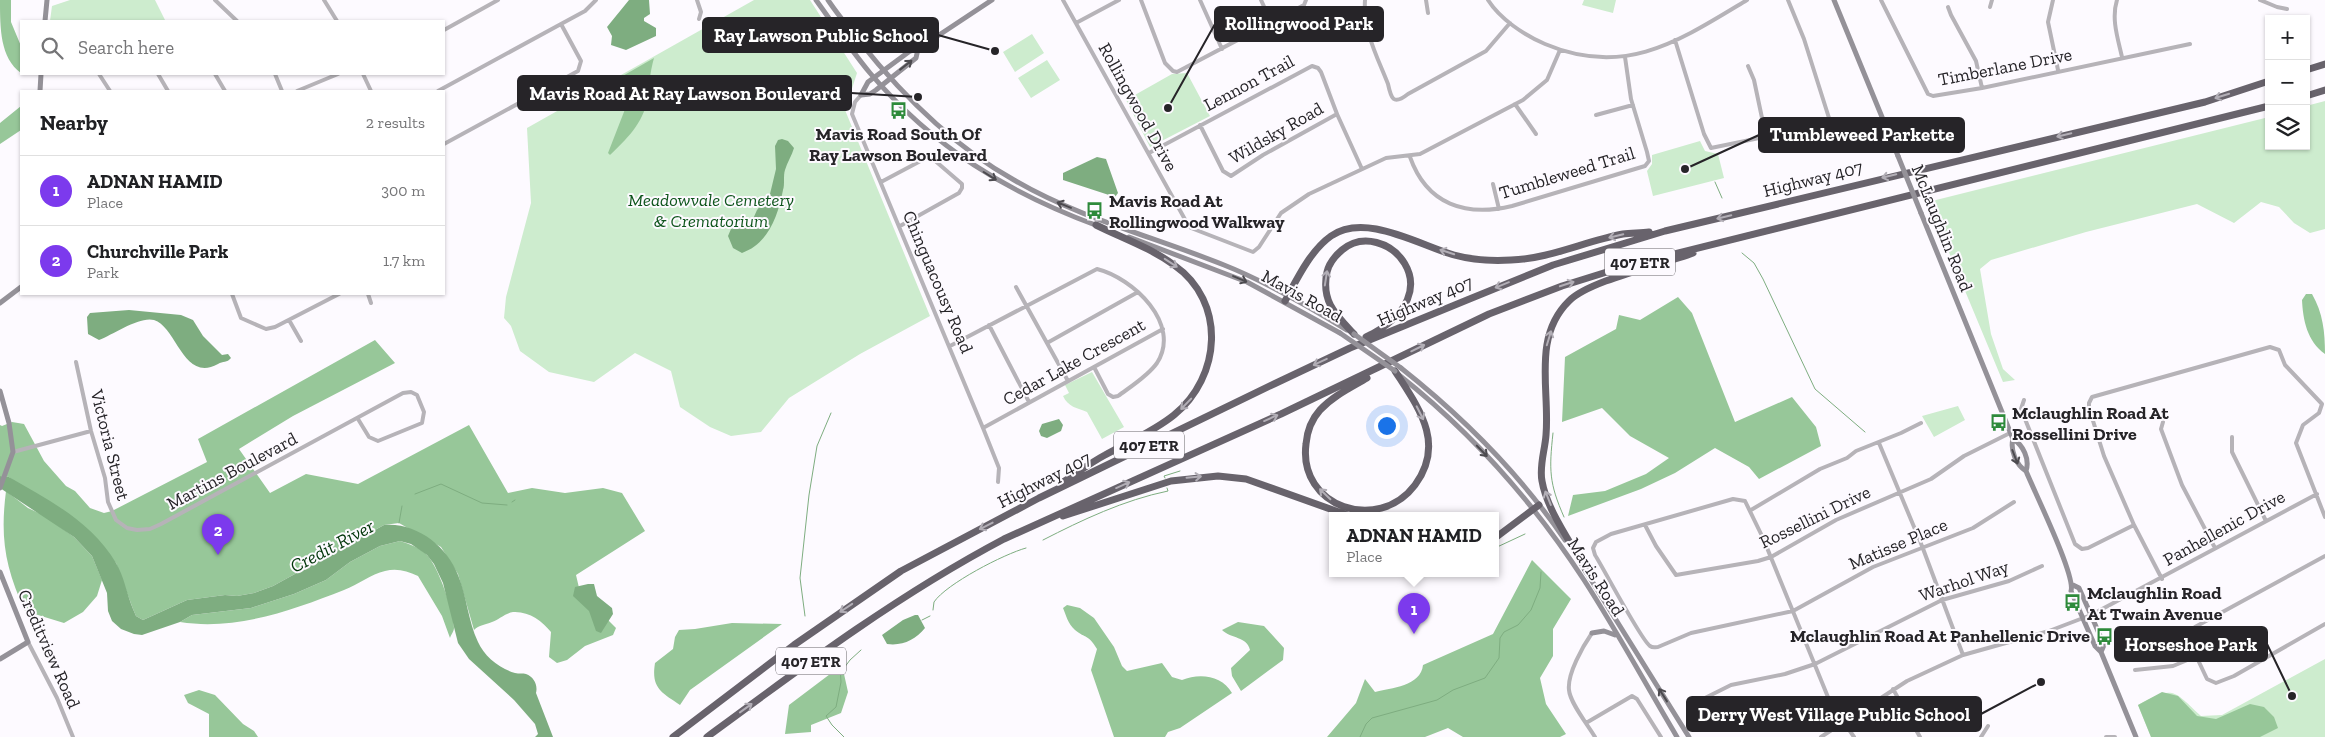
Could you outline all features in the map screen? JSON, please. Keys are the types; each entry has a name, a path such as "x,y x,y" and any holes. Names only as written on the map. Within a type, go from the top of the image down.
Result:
{"highway":[{"path":"2310,69 2325,64"},
{"name":"Highway 407","path":"673,737 802,640 901,571 1039,498 1350,348 1553,265 1665,231 2205,102 2265,83"},
{"path":"2310,95 2325,90"},
{"name":"Highway 407","path":"707,737 864,622 916,588 962,562 1047,519 1378,368 1489,314 1562,286 1709,245 2265,107"},
{"path":"1039,498 1103,456 1157,428 1175,415 1197,391 1203,381 1210,358 1213,339 1209,314 1201,295 1187,276 1174,265 1160,257 1096,225"},
{"path":"1287,298 1310,257 1325,241 1339,232 1352,228 1371,227 1389,231 1456,255 1480,260 1512,260 1623,234 1665,231"},
{"path":"1350,348 1392,322 1404,308 1409,297 1411,288 1409,273 1404,261 1395,252 1383,245 1370,242 1357,243 1345,248 1336,255 1328,267 1325,283 1327,301 1337,316 1354,334"},
{"path":"1589,575 1553,511 1541,479 1546,435 1545,349 1549,335 1558,315 1570,300 1590,288 1692,254 1709,245"},
{"path":"1378,368 1366,378 1335,396 1319,411 1307,433 1305,453 1310,475 1325,496 1347,508 1366,511 1387,507 1409,492 1422,472 1426,458 1428,443 1427,427 1422,413 1398,370"},
{"path":"1047,519 1073,513 1171,481 1218,476 1246,479 1339,512"},
{"path":"1499,535 1540,505"}],"main road":[{"path":"45,20 47,0"},
{"name":"Mavis Road","path":"816,0 874,78 920,124 971,164 1006,186 1042,203 1222,271 1287,298 1427,389 1486,445 1540,505 1589,575 1689,737"},
{"name":"Mavis Road","path":"828,0 884,72 910,100 956,141 1013,180 1050,199 1225,265 1354,334 1398,370 1458,426 1534,511 1584,580 1677,737"},
{"path":"860,95 868,82 910,51 918,49 992,0"},
{"name":"McLaughlin Road","path":"1834,0 2010,433 2013,439 2020,444 2028,463 2026,471"},
{"path":"860,95 870,94 916,58 918,49"},
{"path":"40,90 41,75"},
{"path":"0,303 20,288"},
{"path":"0,391 9,423 13,452 0,488"},
{"name":"McLaughlin Road","path":"2013,439 2011,446 2019,466 2026,471 2073,585 2071,591 2084,617 2095,646 2101,652 2136,737"},
{"name":"Creditview Road","path":"0,572 28,642"},
{"name":"McLaughlin Road","path":"2073,585 2079,588 2104,644 2101,652"},
{"path":"1592,633 1609,631 1618,636"},
{"path":"0,659 28,642"}],"street":[{"path":"215,0 236,20"},
{"path":"324,0 336,20"},
{"path":"445,29 498,0"},
{"path":"440,90 584,11 596,0"},
{"path":"697,0 701,12 699,19"},
{"name":"Rollingwood Drive","path":"1063,0 1191,228 1253,252 1259,247 1281,213 1293,204 1386,158 1410,157 1420,154 1530,95 1547,80 1560,50"},
{"path":"1076,22 1119,0"},
{"path":"1141,0 1165,63 1173,72 1185,68 1304,5 1306,0"},
{"path":"1200,0 1222,49"},
{"path":"1260,0 1272,22"},
{"path":"1365,0 1364,18 1367,32 1388,84 1391,98 1396,100 1402,99 1486,51 1510,22"},
{"path":"1426,0 1428,13"},
{"path":"1488,0 1510,22 1537,41 1586,58 1625,57 1654,51 1747,0"},
{"path":"1675,40 1708,145 1715,148 1822,126 1828,123 1829,118 1804,39 1788,0"},
{"name":"Timberlane Drive","path":"1881,0 1928,94 1937,96 2190,44"},
{"path":"1990,7 1992,0"},
{"path":"2053,0 2048,22 2058,70"},
{"path":"2117,0 2114,9 2114,20 2122,57"},
{"path":"2260,0 2287,9"},
{"path":"1948,7 1950,15 1976,61 1982,88"},
{"path":"445,143 578,70 580,61 561,24"},
{"name":"Tumbleweed Trail","path":"1410,157 1428,188 1444,202 1458,208 1473,210 1499,209 1646,166 1648,160 1647,152 1633,105 1625,57"},
{"name":"Lennon Trail","path":"1149,153 1312,66 1322,72 1337,114 1362,169"},
{"path":"1748,66 1754,80 1766,137"},
{"path":"101,75 109,90"},
{"path":"159,75 167,90"},
{"path":"216,75 224,90"},
{"path":"274,75 282,90"},
{"path":"299,90 336,75"},
{"path":"363,75 371,90"},
{"name":"Chinguacousy Road","path":"860,95 855,102 852,114 950,346 999,468 998,482"},
{"path":"1515,104 1536,134"},
{"path":"1596,115 1633,105"},
{"name":"Wildsky Road","path":"1200,125 1223,171 1231,176 1263,155 1337,114"},
{"path":"880,182 928,158 933,159 962,184 959,193 900,226"},
{"path":"1493,184 1499,209"},
{"name":"Cedar Lake Crescent","path":"950,346 1097,269 1124,281 1138,292 1148,302 1162,329 983,428"},
{"path":"1016,287 1068,381"},
{"path":"1047,343 1138,292"},
{"path":"232,295 241,318 257,327 266,329 289,320 337,295"},
{"path":"368,295 372,303"},
{"path":"289,320 301,341"},
{"path":"989,325 1029,402"},
{"path":"1094,367 1108,394 1113,397 1118,396 1158,362 1164,343 1162,329"},
{"path":"2162,578 2134,526 2104,456 2089,408 2092,397 2270,347 2280,350 2285,365 2322,404 2319,413 2303,425 2296,443 2325,517"},
{"name":"Victoria Street","path":"76,362 91,431 105,478 108,502 116,520"},
{"name":"Martins Boulevard","path":"116,520 127,528 137,530 161,524 400,395 409,392 416,394 424,412 424,420 419,426 378,440 369,438 358,419"},
{"path":"2024,400 2021,410 2075,544 2082,549 2088,548 2134,526"},
{"path":"1751,510 1820,469 1848,458 1856,451 1879,443 1921,422"},
{"path":"2163,422 2161,429 2182,485 2215,548"},
{"path":"13,452 91,431"},
{"name":"Rossellini Drive","path":"1645,525 1656,546 1676,575 1723,568 1771,557 1836,520 1931,479 1964,456 2010,433"},
{"path":"2232,437 2232,452 2266,521"},
{"path":"1879,443 1922,546 1963,655"},
{"name":"Panhellenic Drive","path":"1821,737 1893,689 1963,655 2049,631 2091,615 2317,494"},
{"path":"1645,525 1737,498 1746,502 1771,557 1830,702 1854,737"},
{"name":"Matisse Place","path":"1645,525 1611,534 1596,542 1593,548 1638,629 1652,648 1664,646 1691,633 1793,611 1873,567 1922,546 1973,528 2014,502"},
{"path":"2325,556 2195,627 2190,635 2190,643 2208,679 2216,683 2234,676 2325,624"},
{"name":"Warhol Way","path":"1688,703 1703,699 1732,685 1785,674 1815,664 1942,600 2009,581 2042,566"},
{"path":"1592,633 1578,656 1568,688 1572,700 1595,737"},
{"name":"Creditview Road","path":"28,642 57,698 73,737"},
{"path":"2135,670 2173,666 2197,656"},
{"path":"1893,689 1920,737"},
{"path":"1586,723 1632,696 1637,699 1661,737"},
{"path":"1981,737 1988,726"},
{"path":"2106,737 2115,737"}],"green space":[{"path":"70,0 155,0 165,20 50,20 52,6"},
{"name":"Meadowvale Cemetery & Crematorium","path":"754,0 810,0 857,73 845,110 930,316 860,354 789,398 761,432 731,436 710,427 680,407 671,371 635,353 594,382 549,372 520,351 511,326 504,318 506,297 531,203 527,128"},
{"path":"1584,0 1616,0 1613,13 1582,5"},
{"path":"1032,34 1044,53 1015,72 1003,52"},
{"path":"1047,60 1060,80 1031,98 1018,78"},
{"path":"1187,73 1210,116 1150,147 1126,100 1172,74"},
{"path":"2325,101 2325,229 2310,233 2294,223 2279,207 2261,202 2234,223 2197,204 2086,232 1991,260 1980,269 1991,334 2003,369 2015,380 2003,382 1928,202 2265,118 2265,150 2310,150 2310,105"},
{"path":"1700,141 1705,151 1718,154 1724,178 1653,196 1647,171 1652,164 1652,155"},
{"path":"1092,372 1124,427 1102,439 1087,412 1070,405 1063,396 1069,393 1065,385"},
{"path":"1958,406 1965,420 1934,437 1922,416"},
{"path":"2325,659 2325,737 2151,737 2138,705 2159,695 2172,693 2184,700 2201,716 2222,715"}],"shaded area":[{"path":"0,0 11,0 11,22 20,44 20,72 14,67 5,51 0,21"},
{"path":"629,0 649,0 650,14 644,18 644,21 656,28 656,36 626,50 611,45 612,36 607,27"},
{"path":"654,58 647,101 642,117 628,137 610,155 608,153 629,99 610,89 614,81"},
{"path":"20,107 20,131 0,144 0,123"},
{"path":"778,140 788,141 794,148 785,170 784,188 775,219 759,243 742,253 733,248 728,236 731,229 740,225 749,228 757,210 770,194 776,169 775,146"},
{"path":"1097,157 1106,159 1118,193 1115,197 1063,180 1063,173"},
{"path":"2306,294 2312,294 2319,308 2324,330 2325,354 2314,343 2307,330 2302,300"},
{"path":"1678,297 1692,313 1735,422 1792,397 1816,427 1821,446 1759,479 1749,467 1715,448 1675,473 1641,489 1568,516 1573,495 1605,491 1646,474 1669,458 1630,436 1602,408 1562,422 1565,357 1616,329 1619,315 1640,320"},
{"path":"129,310 181,315 193,320 203,336 222,355 228,354 231,358 206,368 196,366 188,360 169,332 154,320 148,319 134,323 99,340 88,334 87,317 90,313"},
{"path":"375,340 395,363 293,416 239,449 270,493 306,474 358,484 469,425 508,493 532,488 565,493 603,488 622,493 645,531 576,575 580,592 616,628 613,635 585,646 567,660 557,663 549,657 551,632 544,624 530,615 513,612 474,630 458,574 441,547 399,523 384,525 273,586 254,593 237,596 225,595 187,600 143,620 136,616 116,563 9,477 0,476 0,425 12,422 24,424 44,461 66,486 75,491 90,508 104,513 112,511 207,462 198,439"},
{"path":"1059,419 1063,425 1061,431 1047,438 1041,436 1039,431 1042,424"},
{"name":"Credit River","path":"0,476 9,477 54,504 68,513 95,536 116,563 136,616 143,620 187,600 225,595 237,596 254,593 273,586 384,525 408,527 419,532 438,546 453,564 461,583 475,634 484,652 504,668 515,673 529,675 535,682 536,693 553,737 535,737 538,734 535,724 514,700 469,659 458,643 443,583 434,564 427,555 411,544 400,541 380,546 350,562 326,580 294,594 251,608 192,615 180,622 142,635 134,634 121,629 112,621 108,611 107,593 92,556 74,537 0,488"},
{"path":"6,491 28,508 45,516 74,537 92,556 102,580 97,596 83,612 64,623 25,611 13,580 6,552 4,508"},
{"path":"400,541 415,546 427,555 436,569 451,611 454,629 450,638 442,616 418,576 398,570 380,572 349,588 264,617 222,624 180,622 192,615 251,608 294,594 326,580 350,562 380,546"},
{"path":"1532,560 1571,599 1553,629 1553,656 1540,678 1546,704 1566,734 1560,737 1463,737 1448,728 1425,737 1327,737 1356,703 1365,679 1375,692 1404,685 1417,678 1423,665 1493,634"},
{"path":"594,584 597,596 612,608 613,614 601,633 596,631 589,611 573,596 575,587"},
{"path":"1067,605 1080,608 1094,618 1114,647 1122,666 1127,671 1162,663 1172,677 1182,680 1203,676 1210,677 1222,682 1232,693 1180,728 1168,732 1165,737 1114,737 1091,670 1097,649 1089,639 1071,625 1063,608"},
{"path":"918,615 925,628 913,639 903,643 887,644 882,635 903,620"},
{"path":"1238,622 1264,626 1284,648 1283,660 1241,691 1232,676 1231,668 1250,650 1246,642 1222,630"},
{"path":"732,623 782,624 690,690 680,705 663,693 656,684 655,663 673,649 675,637 679,630"},
{"path":"842,665 848,692 841,713 811,725 811,732 785,734 789,705"},
{"path":"199,690 215,695 258,737 209,737 209,714 188,703 184,695"},
{"path":"2162,692 2178,696 2197,716 2216,719 2250,704 2264,707 2274,717 2278,728 2260,737 2151,737 2138,705"}],"waterway":[{"path":"1715,182 1722,198"},
{"path":"1742,253 1754,263 1763,279 1815,389 1865,432"},
{"path":"805,616 800,578 809,495 817,446 831,413"},
{"path":"1553,433 1551,476 1555,495 1564,517"},
{"path":"1165,478 1164,476 1180,471"},
{"path":"415,494 441,484 482,503 507,505"},
{"path":"1043,540 1119,505 1168,491 1167,488"},
{"path":"399,523 402,506"},
{"path":"1499,546 1525,534"},
{"path":"933,610 934,602 950,587 990,563 1026,548"},
{"path":"1360,737 1366,724 1372,718 1437,700 1453,690 1485,678 1499,658 1500,638 1504,632 1518,625 1531,610 1540,588 1541,572"},
{"path":"922,620 930,616"},
{"path":"841,672 861,650"},
{"path":"840,666 841,682 836,707 826,716 844,737"}],"place":[{"name":"Ray Lawson Public School","path":"995,51"},
{"name":"Mavis Road At Ray Lawson Boulevard","path":"918,97"},
{"name":"Rollingwood Park","path":"1168,108"},
{"name":"Mavis Road South Of Ray Lawson Boulevard","path":"898,111"},
{"name":"Tumbleweed Parkette","path":"1685,169"},
{"name":"Mavis Road At Rollingwood Walkway","path":"1095,211"},
{"name":"Mclaughlin Road At Rossellini Drive","path":"1998,423"},
{"name":"Churchville Park","path":"218,555"},
{"name":"Mclaughlin Road At Twain Avenue","path":"2073,603"},
{"name":"ADNAN HAMID","path":"1414,634"},
{"name":"Mclaughlin Road At Panhellenic Drive","path":"2104,636"},
{"name":"Derry West Village Public School","path":"2041,682"},
{"name":"Horseshoe Park","path":"2292,696"}]}
